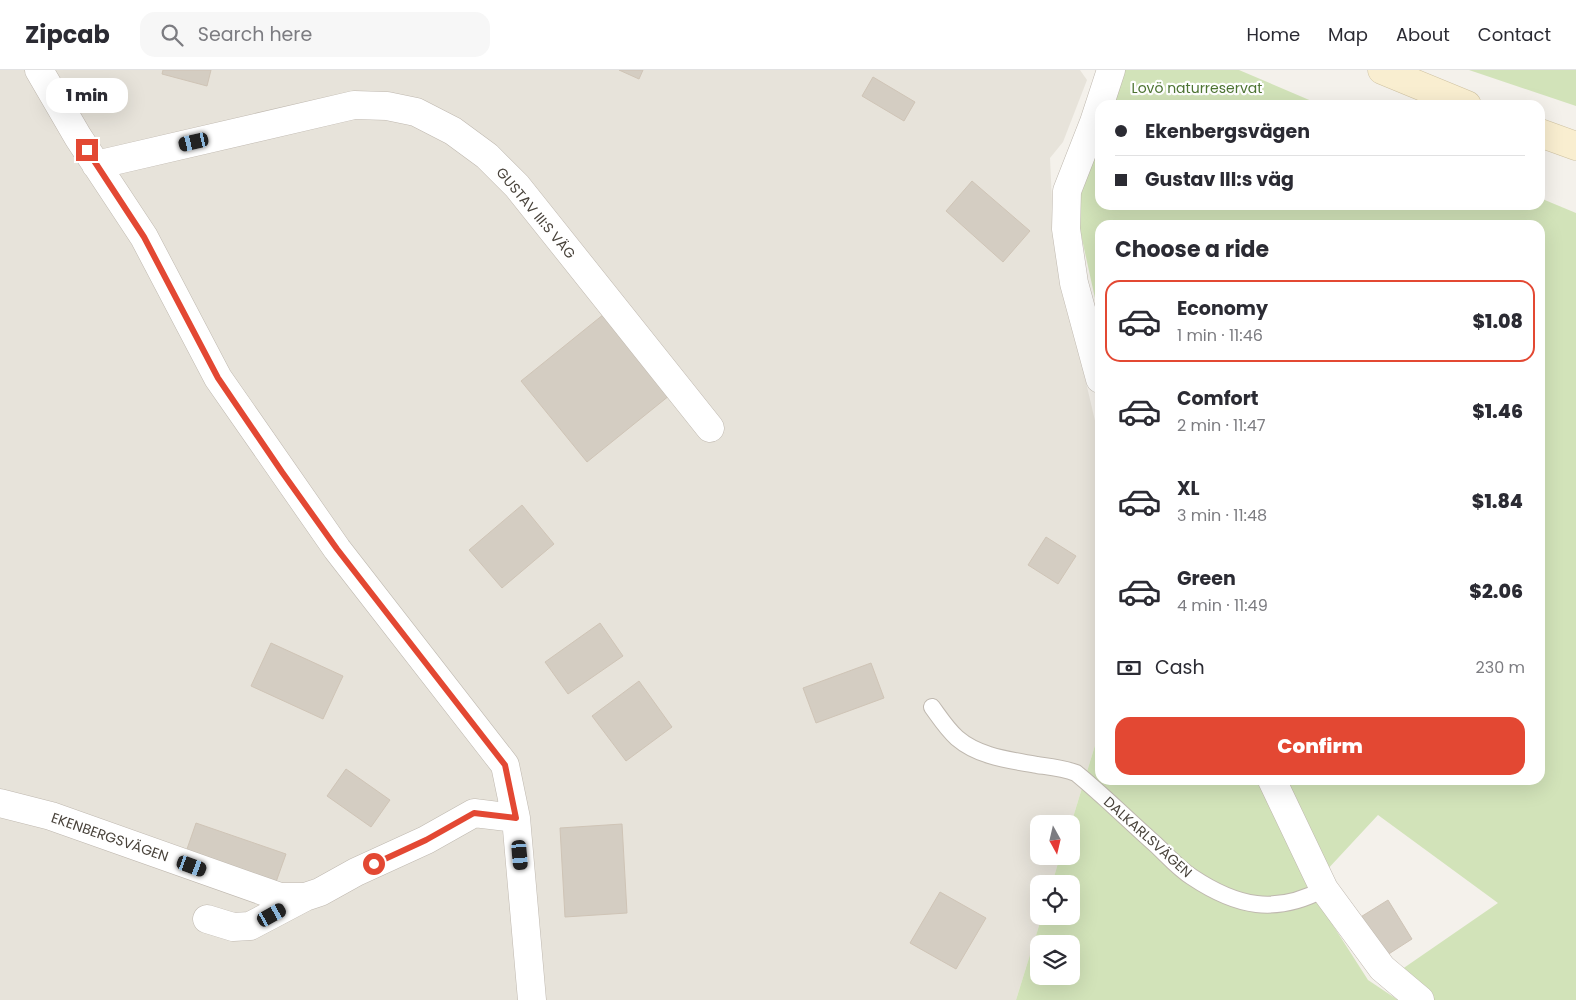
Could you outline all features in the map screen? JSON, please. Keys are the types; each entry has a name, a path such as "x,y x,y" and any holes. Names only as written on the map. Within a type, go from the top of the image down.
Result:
{"main road":[{"path":"1382,70 1454,100"},
{"path":"1545,135 1576,146"}],"street":[{"path":"39,70 96,164 144,237 218,378 337,549 505,765 516,818 532,1000"},
{"path":"1101,100 1111,70"},
{"name":"GUSTAV III:S VÄG","path":"96,164 354,105 387,106 416,112 453,131 487,156 516,186 710,428"},
{"path":"1095,119 1067,191 1066,229 1074,283 1095,361"},
{"path":"1274,785 1324,889 1382,968 1420,1000"},
{"name":"EKENBERGSVÄGEN","path":"0,804 51,816 280,897 305,897"},
{"name":"EKENBERGSVÄGEN","path":"207,919 233,927 250,926 356,872 426,840 474,813 516,818"}],"lane":[{"name":"DALKARLSVÄGEN","path":"932,707 953,734 978,752 1076,772 1190,876 1223,896 1247,904 1269,905 1309,897 1324,889"}],"shaded area":[{"path":"0,70 1080,70 1087,80 1063,142 1050,158 1054,246 1095,421 1095,745 1074,815 1030,815 1030,865 1057,865 1055,875 1030,875 1030,925 1039,925 1036,935 1030,935 1030,955 1016,1000 0,1000"}],"green space":[{"name":"Lovö naturreservat","path":"1122,70 1239,70 1309,100 1111,100"},
{"path":"1469,70 1576,70 1576,106"},
{"path":"1095,141 1095,210 1545,210 1545,200 1576,213 1576,1000 1434,1000 1395,974 1498,903 1378,815 1325,872 1283,785 1545,785 1545,220 1095,220 1095,298 1073,198"},
{"path":"1095,745 1095,785 1259,785 1313,894 1368,980 1398,1000 1016,1000 1030,955 1030,985 1080,985 1080,935 1036,935 1039,925 1080,925 1080,875 1055,875 1057,865 1080,865 1080,815 1074,815"}],"building":[{"path":"163,70 211,70 207,86 162,74"},
{"path":"619,70 643,70 639,79"},
{"path":"873,77 915,102 904,121 862,96"},
{"path":"972,181 1030,231 1003,262 946,211"},
{"path":"609,310 675,391 587,462 521,381"},
{"path":"522,505 554,544 502,588 469,550"},
{"path":"1046,537 1076,556 1058,584 1028,565"},
{"path":"600,623 623,656 568,694 545,662"},
{"path":"271,643 343,676 323,719 251,686"},
{"path":"871,663 884,698 816,723 803,688"},
{"path":"639,681 672,727 626,761 592,716"},
{"path":"346,769 390,800 371,827 327,796"},
{"path":"196,823 286,854 276,882 186,852"},
{"path":"622,824 627,913 565,917 560,828"},
{"path":"940,892 986,918 956,969 910,943"},
{"path":"1388,900 1412,939 1384,957 1359,918"}],"route":[{"path":"87,150 144,237 218,378 337,549 505,765 516,818 474,813 426,840 374,864"}]}
